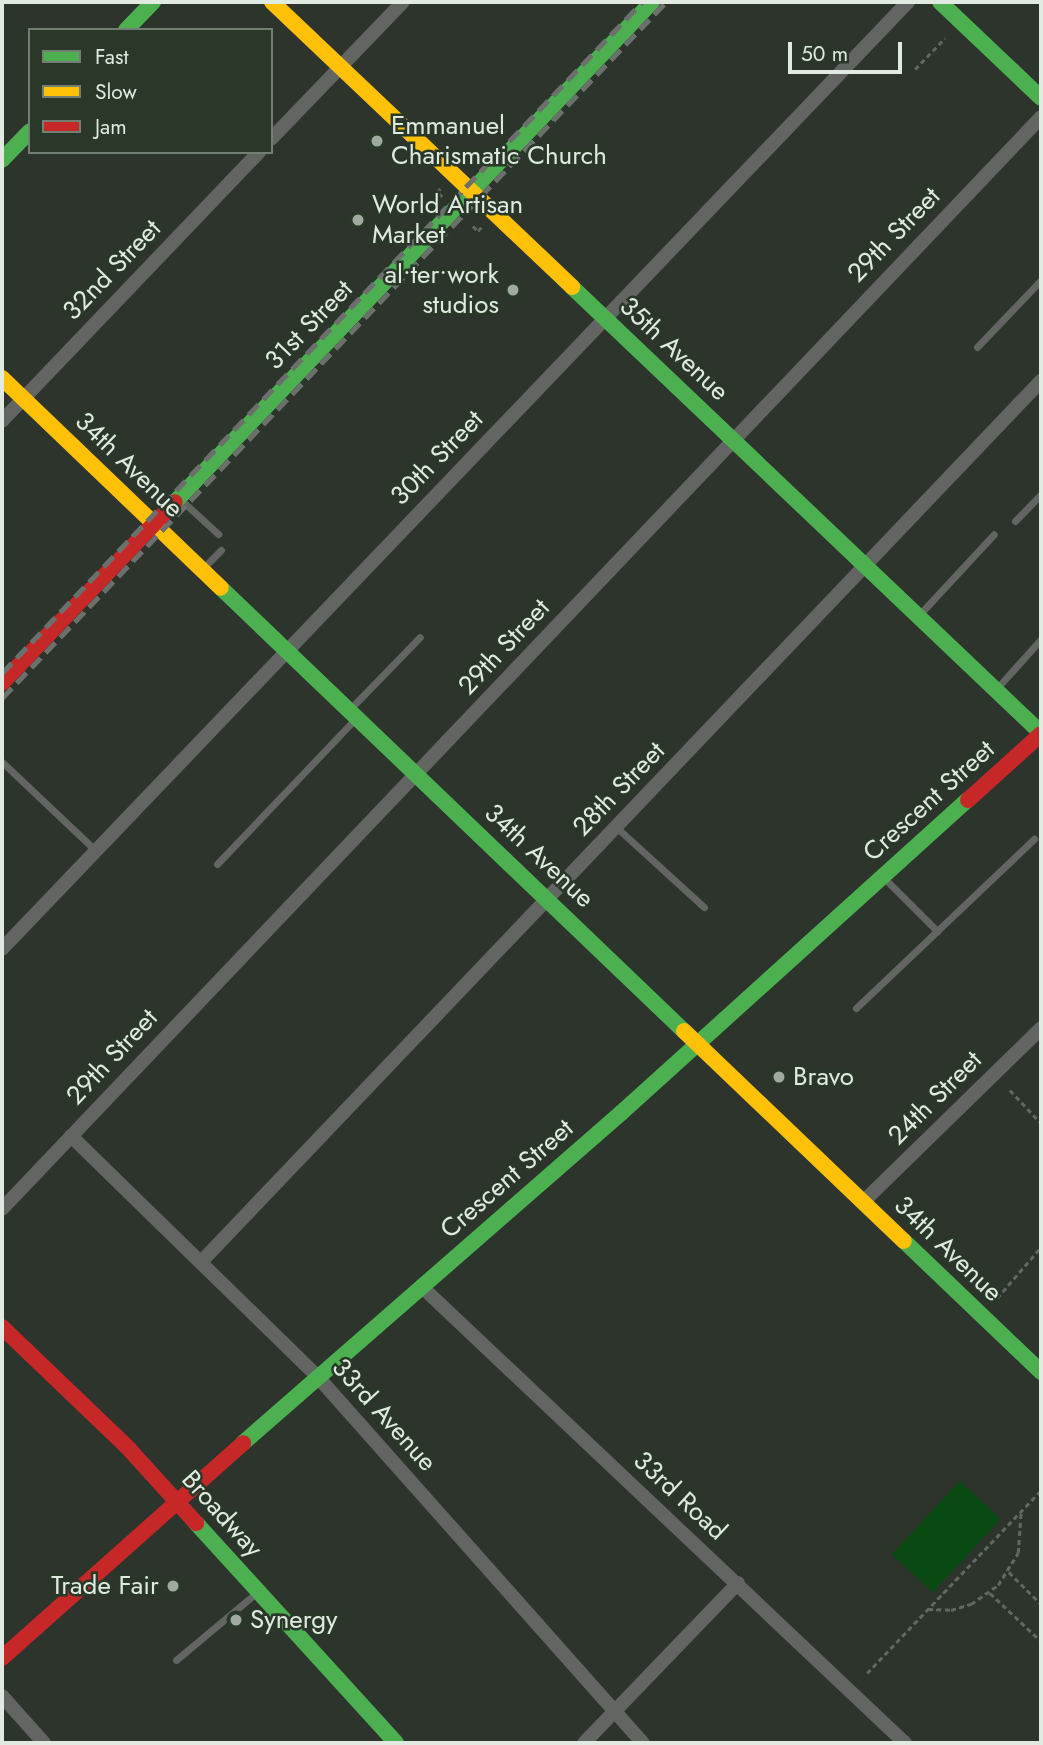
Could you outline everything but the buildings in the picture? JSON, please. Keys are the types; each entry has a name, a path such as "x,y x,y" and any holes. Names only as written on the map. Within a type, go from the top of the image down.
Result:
{"street":[{"path":"129,28 153,2"},
{"name":"35th Avenue","path":"272,2 1041,733"},
{"path":"273,137 403,2"},
{"name":"31st Street","path":"2,683 652,2"},
{"name":"30th Street","path":"2,949 908,2"},
{"path":"940,2 1041,98"},
{"name":"29th Street","path":"2,1209 1041,117"},
{"path":"2,160 28,133"},
{"name":"32nd Street","path":"2,421 257,154"},
{"name":"34th Avenue","path":"2,378 354,712 416,776 699,1041 1041,1371"},
{"name":"28th Street","path":"202,1261 1041,382"},
{"name":"Crescent Street","path":"2,1658 317,1376 699,1041 1041,733"},
{"name":"24th Street","path":"863,1202 1041,1028"},
{"name":"33rd Avenue","path":"72,1136 317,1376 643,1743"},
{"name":"33rd Road","path":"421,1286 905,1743"},
{"name":"Broadway","path":"2,1326 177,1501 396,1743"},
{"path":"584,1743 738,1583"},
{"path":"2,1696 44,1743"}],"lane":[{"path":"977,347 1041,279"},
{"path":"1015,521 1041,494"},
{"path":"179,497 218,534"},
{"path":"918,616 994,534"},
{"path":"203,569 221,550"},
{"path":"217,864 420,637"},
{"path":"996,690 1041,639"},
{"path":"2,762 96,851"},
{"path":"616,827 704,907"},
{"path":"856,1008 1034,839"},
{"path":"882,876 937,931"},
{"path":"176,1660 259,1591"}],"path":[{"path":"915,69 945,38"},
{"path":"442,187 437,192 442,197"},
{"path":"473,226 478,231 482,226"},
{"path":"1010,1090 1041,1123"},
{"path":"997,1298 1041,1247"},
{"path":"867,1673 1041,1490"},
{"path":"928,1609 951,1610 990,1593 1009,1572 1021,1539 1021,1511"},
{"path":"1009,1572 1041,1604"},
{"path":"990,1593 1041,1641"}],"green space":[{"path":"960,1481 1001,1519 933,1592 892,1554"}],"railway":[{"path":"2,673 642,2"},
{"path":"2,698 666,2"}],"traffic: fast":[{"path":"128,28 153,2"},
{"path":"175,502 652,2"},
{"path":"940,2 1041,98"},
{"path":"2,160 28,133"},
{"path":"572,287 1041,733"},
{"path":"221,588 684,1031"},
{"path":"243,1443 621,1113 968,800"},
{"path":"904,1241 1041,1372"},
{"path":"196,1523 396,1743"}],"traffic: slow":[{"path":"272,2 572,287"},
{"path":"2,378 221,588"},
{"path":"684,1031 904,1241"}],"traffic: jam":[{"path":"2,683 175,502"},
{"path":"968,800 1041,734"},
{"path":"2,1327 129,1449 196,1523"},
{"path":"2,1658 243,1443"}],"place":[{"name":"Emmanuel Charismatic Church","path":"377,141"},
{"name":"World Artisan Market","path":"358,220"},
{"name":"al•ter•work studios","path":"513,290"},
{"name":"Bravo","path":"779,1077"},
{"name":"Trade Fair","path":"173,1586"},
{"name":"Synergy","path":"236,1620"}]}
